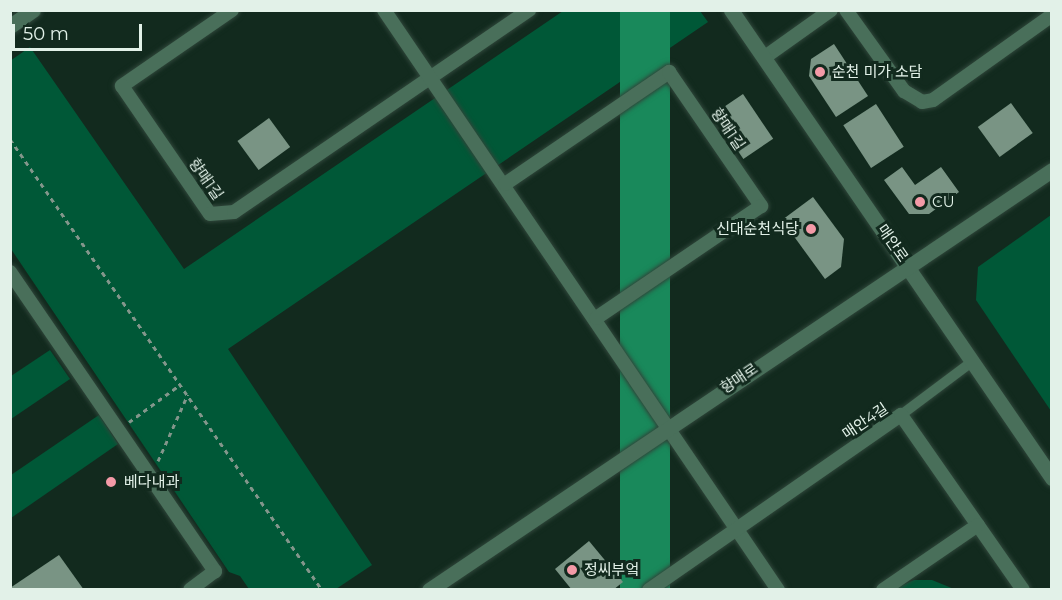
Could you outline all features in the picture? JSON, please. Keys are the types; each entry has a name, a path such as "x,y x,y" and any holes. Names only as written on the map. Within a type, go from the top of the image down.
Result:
{"street":[{"path":"10,26 33,10"},
{"name":"향매1길","path":"232,10 122,86 210,214 234,212 529,10"},
{"path":"384,10 505,184 778,590"},
{"name":"매안로","path":"731,10 1052,478"},
{"path":"765,57 831,10"},
{"path":"846,10 904,91 922,102 933,100 1052,15"},
{"name":"향매1길","path":"505,184 669,72 728,158 760,206 596,318"},
{"name":"향매로","path":"429,590 668,425 1052,170"},
{"path":"10,273 215,571 190,590"},
{"path":"901,415 973,361"},
{"name":"매안4길","path":"649,590 901,415 1023,590"},
{"path":"883,590 978,525"}],"path":[{"path":"10,139 322,590"},
{"path":"118,427 181,384"},
{"path":"151,476 188,394"}],"shaded area":[{"path":"563,11 700,11 708,22 228,349 372,565 336,589 249,589 240,576 229,572 11,249 10,61 30,47 184,269"},
{"path":"620,11 670,11 670,590 620,590"},
{"path":"1051,215 1051,411 976,300 978,267"},
{"path":"50,350 70,379 11,419 11,376"},
{"path":"99,415 118,444 11,518 11,475"},
{"path":"914,580 932,580 954,589 891,590"}],"building":[{"path":"834,44 868,96 836,117 809,76 811,59"},
{"path":"743,94 773,139 743,159 713,114"},
{"path":"1011,103 1033,133 1000,157 978,127"},
{"path":"876,104 904,147 871,168 843,125"},
{"path":"269,118 290,147 259,170 237,141"},
{"path":"902,167 915,185 941,167 959,192 929,214 909,214 884,180"},
{"path":"813,197 844,239 841,267 825,279 782,220"},
{"path":"589,541 623,582 613,590 572,590 555,569"},
{"path":"59,555 84,590 10,590 10,588"}],"place":[{"name":"순천 미가 소담","path":"820,72"},
{"name":"CU","path":"920,202"},
{"name":"신대순천식당","path":"811,229"},
{"name":"베다내과","path":"111,482"},
{"name":"정씨부엌","path":"572,570"}]}
